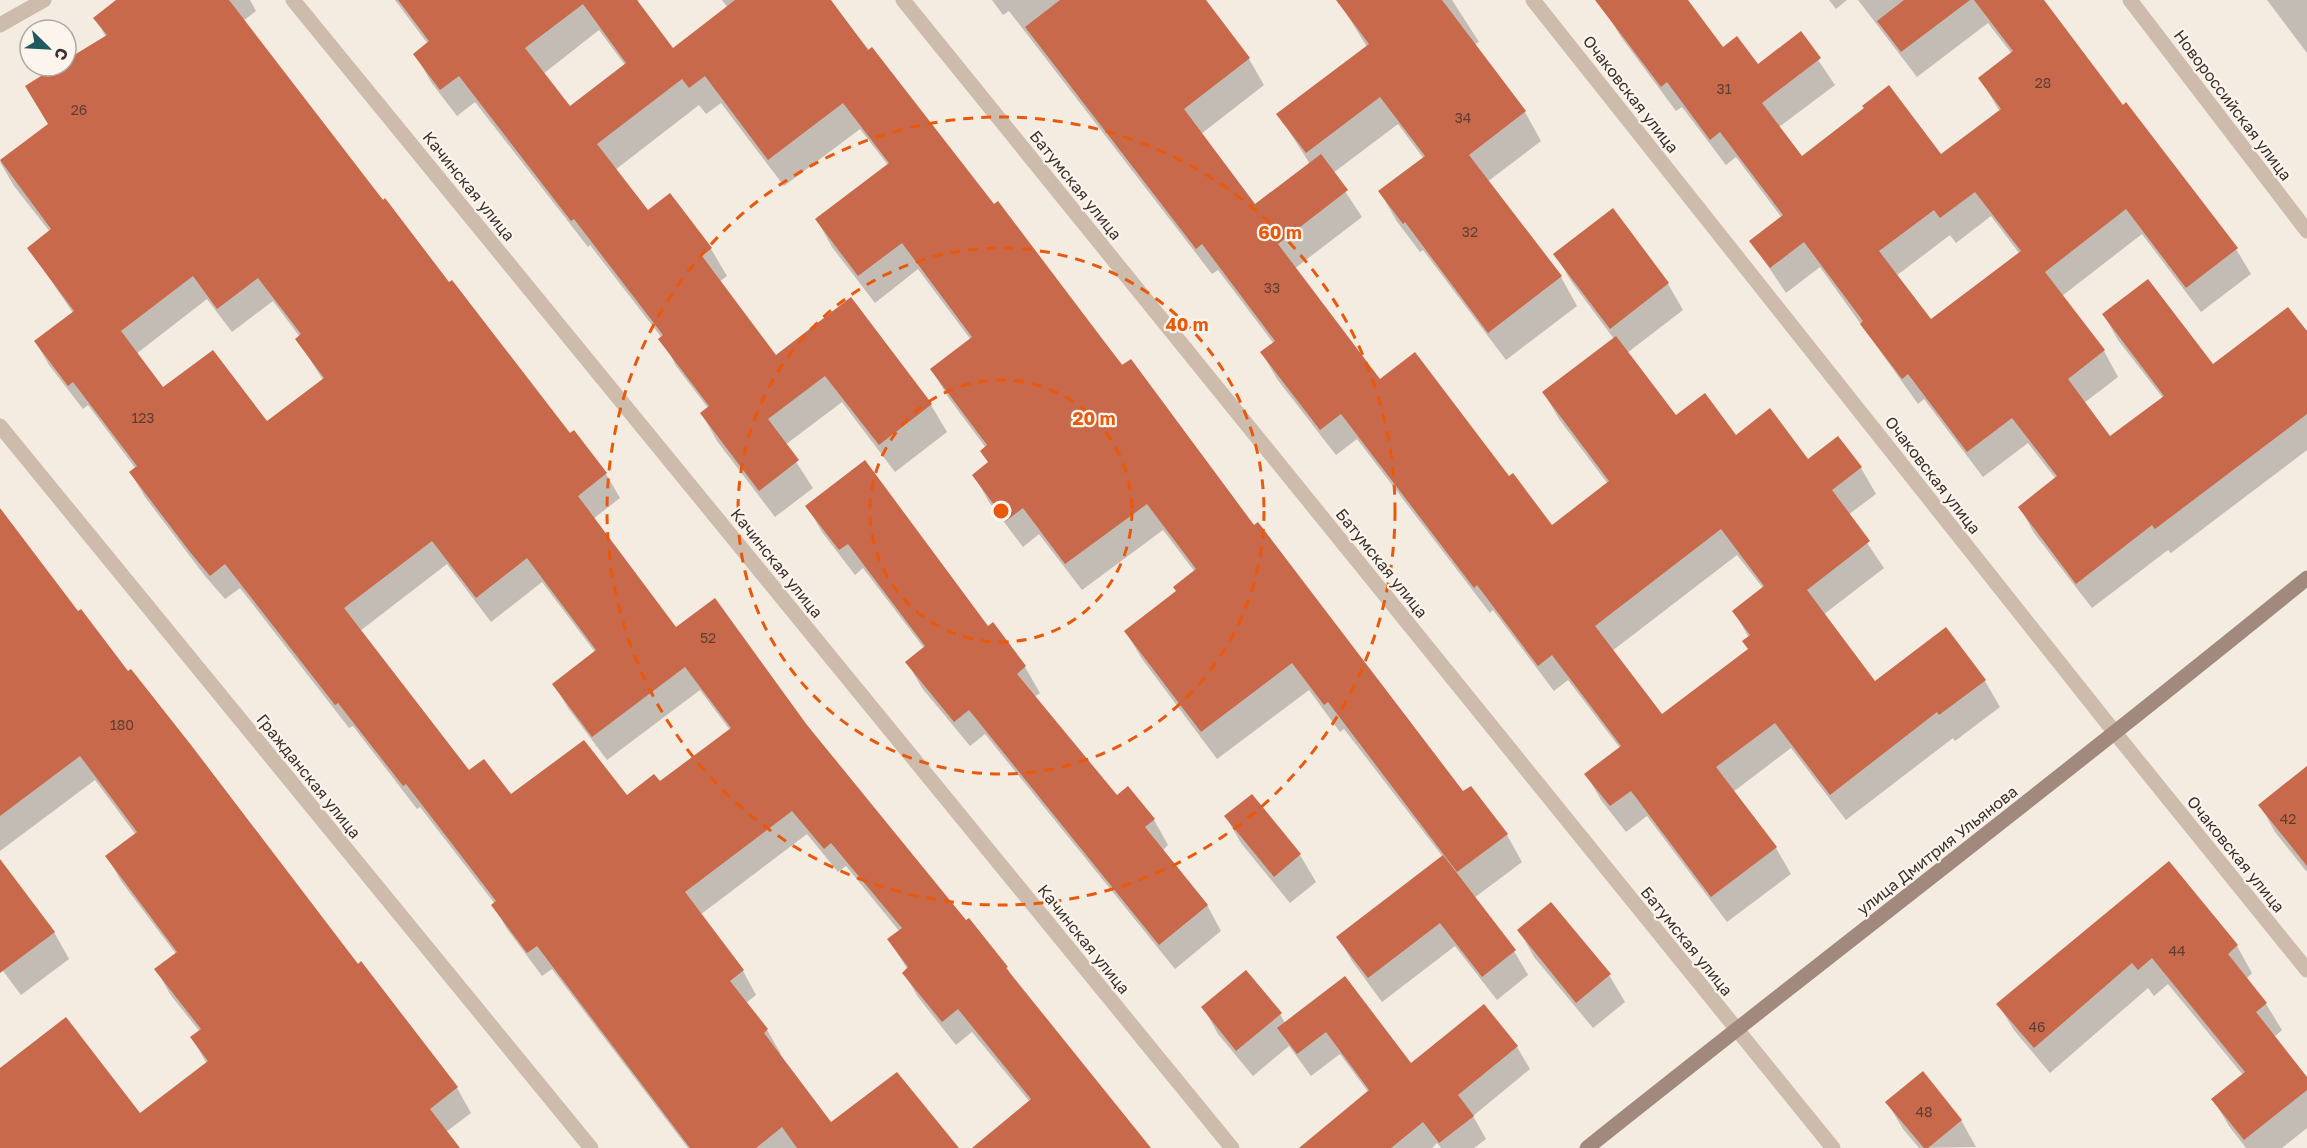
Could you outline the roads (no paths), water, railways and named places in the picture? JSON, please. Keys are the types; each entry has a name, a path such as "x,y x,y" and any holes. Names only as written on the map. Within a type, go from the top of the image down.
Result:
{"main road":[{"name":"улица Дмитрия Ульянова","path":"1587,1148 1736,1029 2116,735 2307,578"}],"street":[{"path":"0,25 44,0"},
{"name":"Качинская улица","path":"293,0 1232,1148"},
{"name":"Батумская улица","path":"903,0 1833,1148"},
{"name":"Очаковская улица","path":"1533,0 2116,735 2307,970"},
{"name":"Новороссийская улица","path":"2130,0 2307,231"},
{"name":"Гражданская улица","path":"0,426 591,1148"}]}
